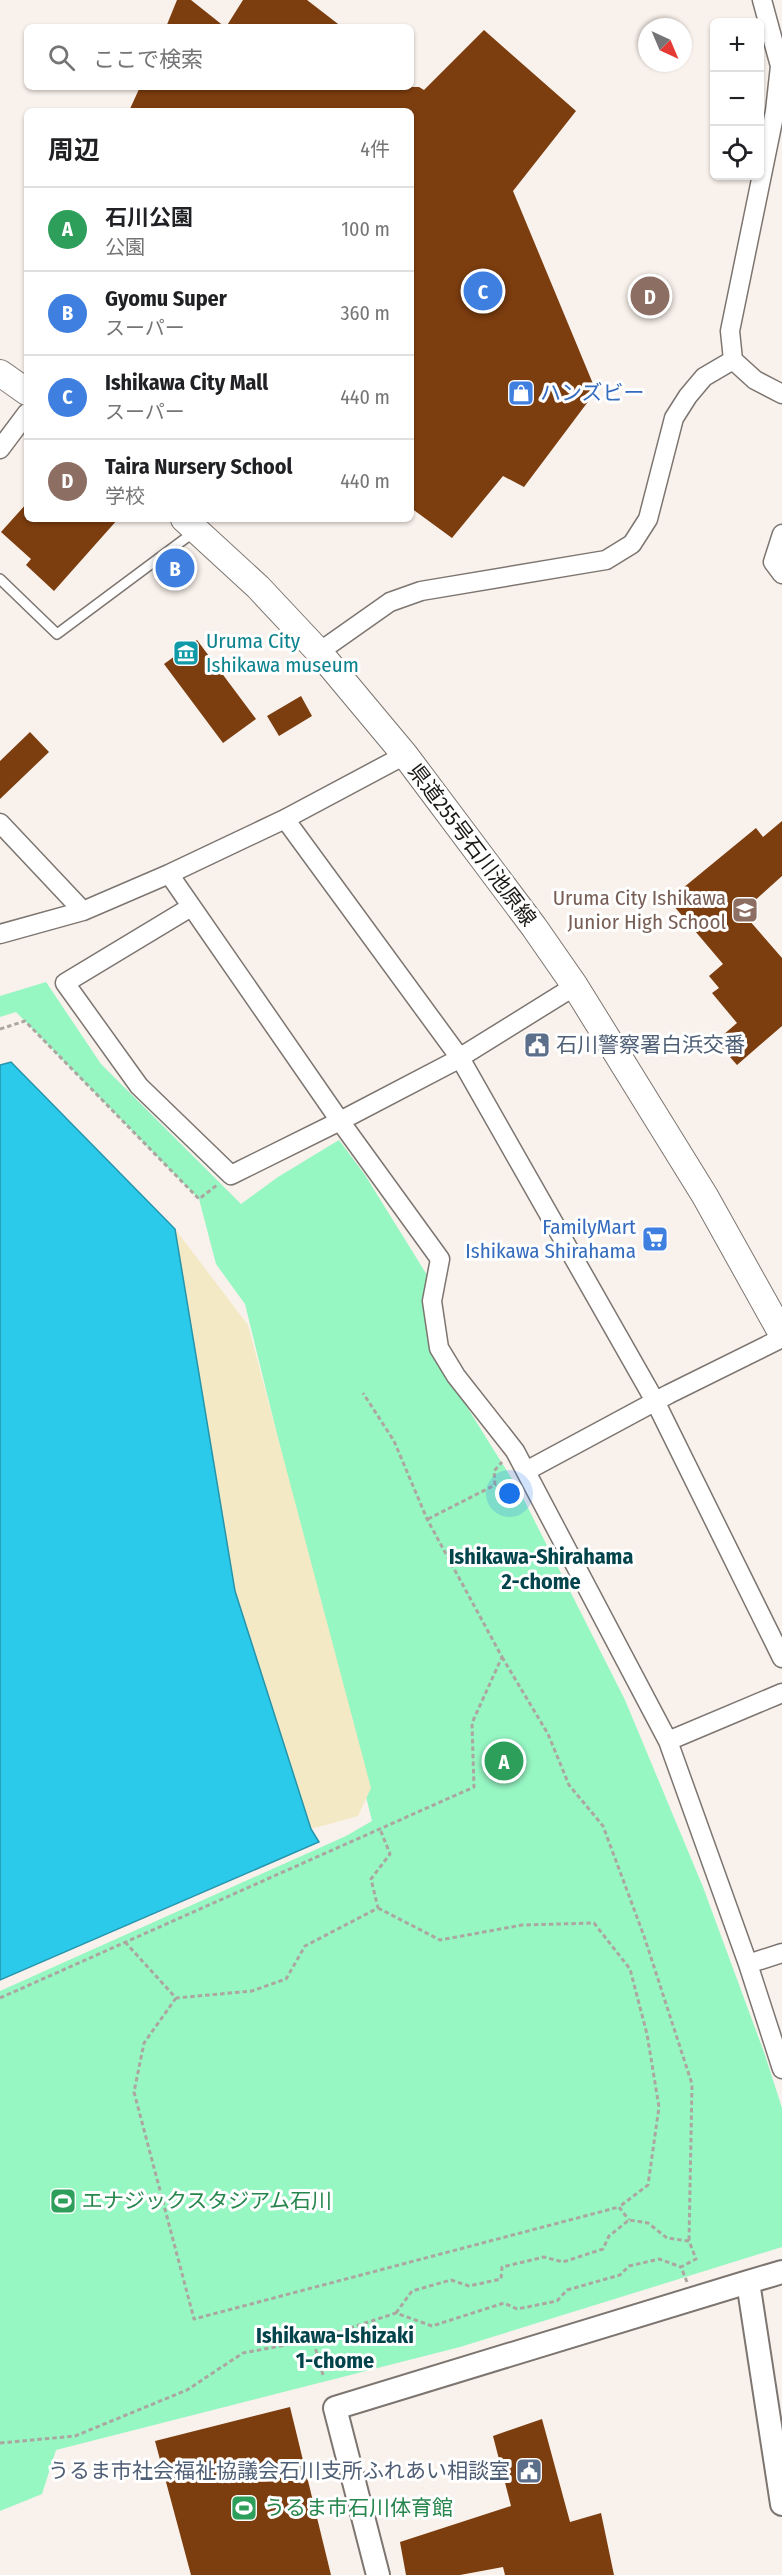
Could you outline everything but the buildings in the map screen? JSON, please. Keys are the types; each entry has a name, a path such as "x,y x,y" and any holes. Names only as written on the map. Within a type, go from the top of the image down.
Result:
{"main road":[{"path":"0,373 24,390"},
{"name":"県道255号石川池原線","path":"190,524 258,587 319,652 405,755 575,986 705,1196 782,1336"}],"street":[{"path":"762,0 780,66 775,111 730,331 734,360 755,380 782,394"},
{"path":"319,652 390,602 421,591 606,560 632,544 648,519 674,418 704,377 734,360"},
{"path":"0,449 24,417"},
{"path":"782,534 773,562 782,574"},
{"path":"0,934 83,911 169,874 285,819 405,755"},
{"path":"285,819 460,1058 655,1401 782,1658"},
{"path":"0,823 83,911"},
{"path":"169,874 340,1121 440,1259 432,1301 440,1348 456,1376 515,1451 669,1741 748,1964 782,2069"},
{"path":"191,907 65,983 139,1086 231,1175 460,1058 575,986"},
{"path":"526,1471 782,1336"},
{"path":"669,1741 782,1693"},
{"path":"748,1964 782,1953"},
{"path":"378,2575 335,2408 782,2272"},
{"path":"748,2282 782,2504"}],"lane":[{"path":"0,579 57,634 190,524"}],"path":[{"path":"0,1029 25,1021 199,1199 231,1175"},
{"path":"363,1392 394,1441 428,1519 502,1657 548,1734 569,1785 603,1826 644,1936 692,2085 689,2241 696,2259 681,2267"},
{"path":"428,1519 495,1485 494,1471 505,1458"},
{"path":"0,1998 474,1787 472,1723 502,1657"},
{"path":"176,1998 144,2043 134,2092 194,2319 619,2207 648,2185 659,2107 647,2034 630,1969 594,1923 522,1925 440,1940 378,1908 371,1879 390,1854 380,1829"},
{"path":"176,1998 252,1992 286,1978 305,1946 378,1908"},
{"path":"125,1942 176,1998"},
{"path":"619,2207 629,2220 648,2223 667,2238 689,2241"},
{"path":"0,2443 75,2436 187,2390 243,2353 313,2340 396,2313 412,2291 451,2280 469,2286 501,2279 502,2267 543,2257 563,2262 603,2249 609,2236 629,2220"},
{"path":"396,2313 432,2326 504,2302 518,2309 557,2301 567,2290 620,2275 629,2266 659,2259 681,2267 689,2286"},
{"path":"313,2340 323,2375"}],"green space":[{"path":"46,982 101,1064 241,1204 278,1177 339,1140 365,1175 427,1275 426,1299 434,1354 520,1492 625,1700 703,1887 765,2055 782,2108 782,2247 460,2347 56,2450 42,2494 0,2511 0,1991 346,1836 372,1821 245,1304 216,1264 199,1199 16,1012 0,1017 0,996"}],"sand":[{"path":"175,1229 248,1325 371,1788 358,1816 311,1829 235,1591"}],"water":[{"path":"11,1062 175,1229 235,1591 311,1829 319,1842 0,1980 0,1065"}],"place":[{"name":"Ishikawa City Mall","path":"483,291"},
{"name":"Taira Nursery School","path":"650,296"},
{"name":"ハンズビー","path":"521,393"},
{"name":"Gyomu Super","path":"175,568"},
{"name":"Uruma City Ishikawa museum","path":"186,653"},
{"name":"Uruma City Ishikawa Junior High School","path":"745,910"},
{"name":"石川警察署白浜交番","path":"537,1045"},
{"name":"FamilyMart Ishikawa Shirahama","path":"655,1239"},
{"name":"石川公園","path":"504,1761"},
{"name":"エナジックスタジアム石川","path":"63,2201"},
{"name":"うるま市社会福祉協議会石川支所ふれあい相談室","path":"529,2471"},
{"name":"うるま市石川体育館","path":"244,2508"}],"district":[{"name":"Ishikawa-Shirahama 2-chome","path":"541,1568"},
{"name":"Ishikawa-Ishizaki 1-chome","path":"335,2348"}]}
